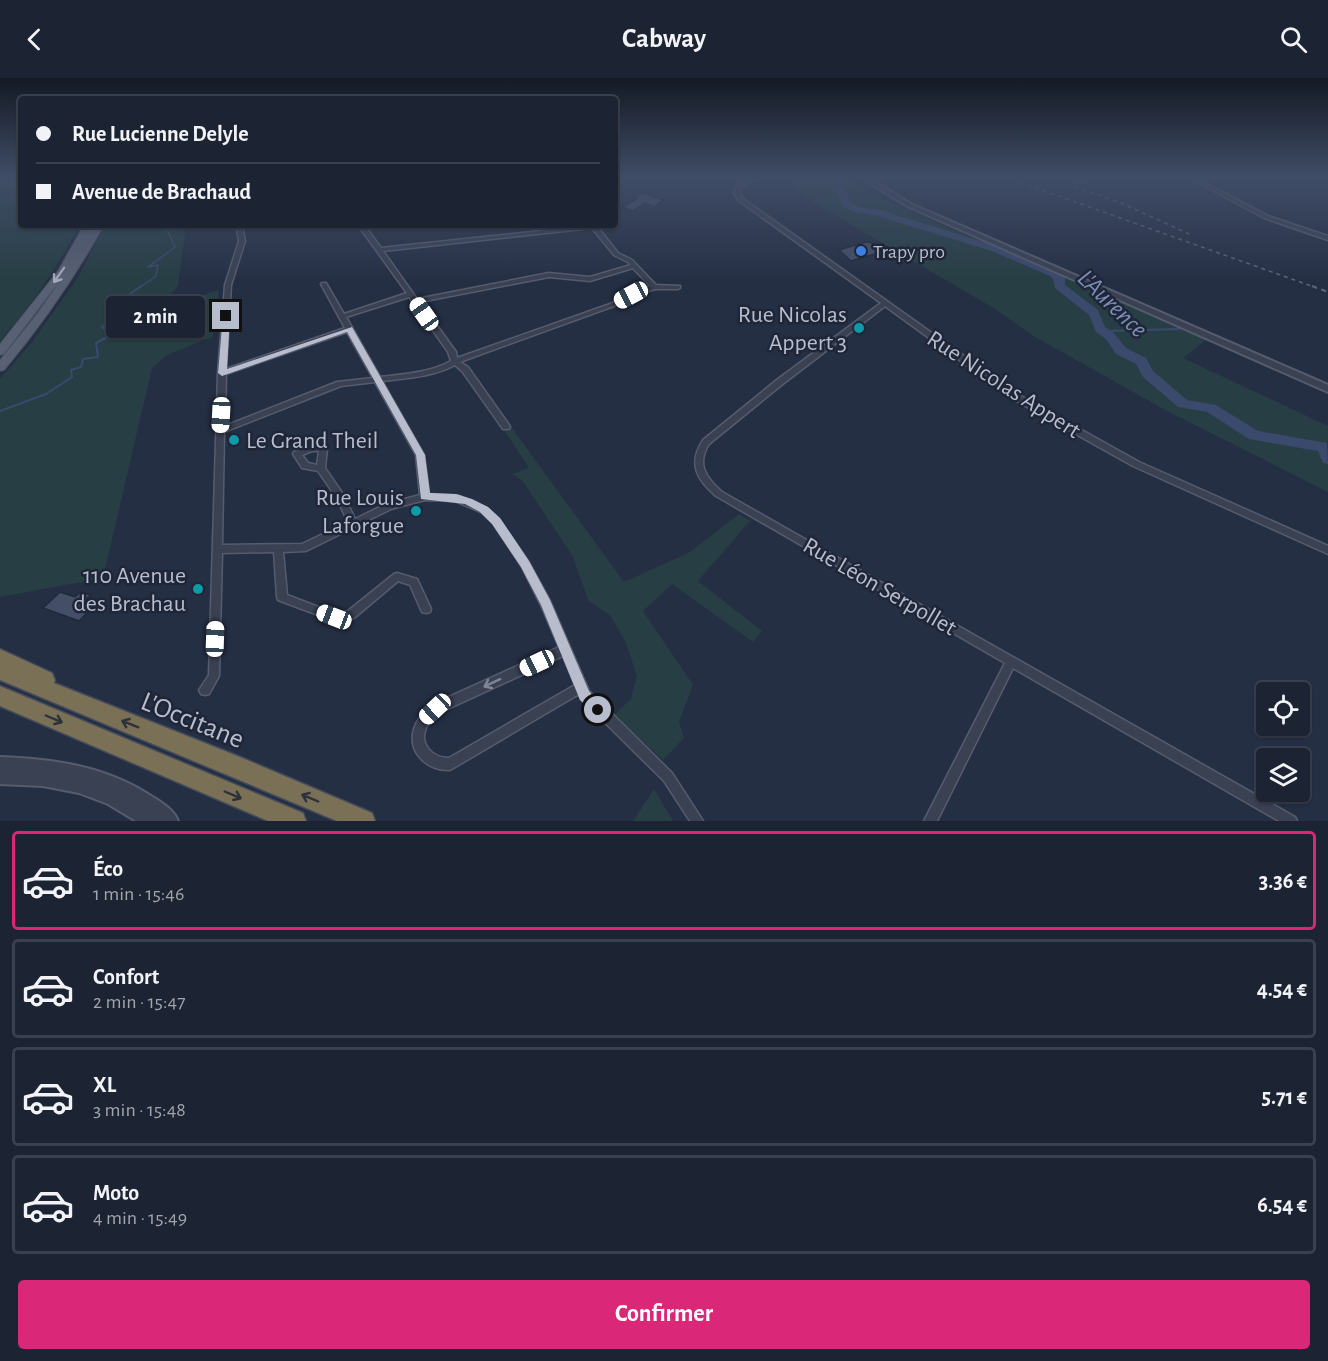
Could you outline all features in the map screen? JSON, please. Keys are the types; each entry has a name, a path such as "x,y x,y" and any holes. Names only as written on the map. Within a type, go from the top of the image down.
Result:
{"highway":[{"path":"0,658 42,678 85,706"},
{"name":"L'Occitane","path":"0,671 364,821"},
{"path":"0,696 295,821"}],"main road":[{"path":"0,352 62,272 86,228"},
{"path":"0,367 33,329 75,270 97,228"}],"street":[{"name":"Rue Nicolas Appert","path":"757,212 1016,397 1058,422 1136,464 1328,550"},
{"path":"924,212 1328,388"},
{"path":"1256,212 1328,238"},
{"path":"205,690 214,676 222,373 228,285 242,241 240,228"},
{"path":"363,228 452,352 455,362 465,369 506,427"},
{"path":"379,250 576,228"},
{"path":"596,228 616,255 630,261 654,288"},
{"path":"416,301 549,275 590,279 635,266"},
{"path":"324,284 420,455 425,496"},
{"path":"220,431 340,384 421,374 444,368 612,305 631,295 654,288 678,287"},
{"path":"342,316 411,294"},
{"name":"Rue Léon Serpollet","path":"884,304 790,374 705,442 699,453 700,473 710,487 1291,821"},
{"path":"222,373 349,329"},
{"path":"321,468 340,496 353,524"},
{"path":"217,549 303,548 389,506 425,496 468,501 484,510 496,521 525,564 546,604 585,695 668,777 697,821"},
{"path":"279,549 282,597 334,617 351,615 397,577 414,582 426,609"},
{"path":"564,650 435,709 419,730 418,740 424,755 434,764 450,764 581,687"},
{"path":"930,821 1011,661"},
{"path":"0,765 78,771 122,788 170,821"},
{"path":"0,776 30,776 71,781 115,798 150,821"}],"green space":[{"path":"0,212 18,212 18,228 77,228 43,286 0,341"},
{"path":"829,212 912,212 1207,339 1183,358 1328,426 1328,492 1169,412 1035,337 995,309"},
{"path":"103,228 186,228 178,286 158,309 219,290 212,337 167,355 152,368 103,578 0,597 0,379 32,342 79,276"},
{"path":"509,424 624,582 690,552 739,514 750,521 698,581 762,631 753,642 672,584 643,611 693,685 679,722 684,738 663,760 614,715 631,699 637,676 626,643 610,615 589,601 572,555 522,480 512,474 529,468 502,427"},
{"path":"654,789 673,821 633,821"}],"building":[{"name":"Trapy pro","path":"866,242 885,251 851,261 839,250"},
{"path":"60,592 75,597 80,592 91,595 85,600 96,604 79,621 43,608"}],"waterway":[{"name":"L'Aurence","path":"873,212 996,249 1054,274 1059,278 1059,286 1094,313 1100,329 1110,336 1121,351 1141,361 1148,374 1183,404 1211,408 1254,435 1322,447 1328,452 1328,459"},
{"path":"139,288 156,276 158,265 148,267 175,247 166,228"},
{"path":"0,411 46,394 72,377 71,370 81,367 83,359 98,357 96,343 111,335 102,327 129,305 122,300 141,286"},
{"path":"1103,331 1179,329"}],"railway":[{"path":"1102,212 1317,288"},
{"path":"1140,212 1189,234"},
{"path":"1312,286 1328,292"}],"place":[{"name":"Trapy pro","path":"861,251"},
{"name":"Rue Nicolas Appert 3","path":"859,328"},
{"name":"Le Grand Theil","path":"234,440"},
{"name":"Rue Louis Laforgue","path":"416,511"},
{"name":"110 Avenue des Brachau","path":"198,589"}],"route":[{"path":"226,316 222,373 349,329 420,455 425,496 441,496 468,501 484,510 496,521 525,564 546,604 572,670 585,695 598,710"}]}
